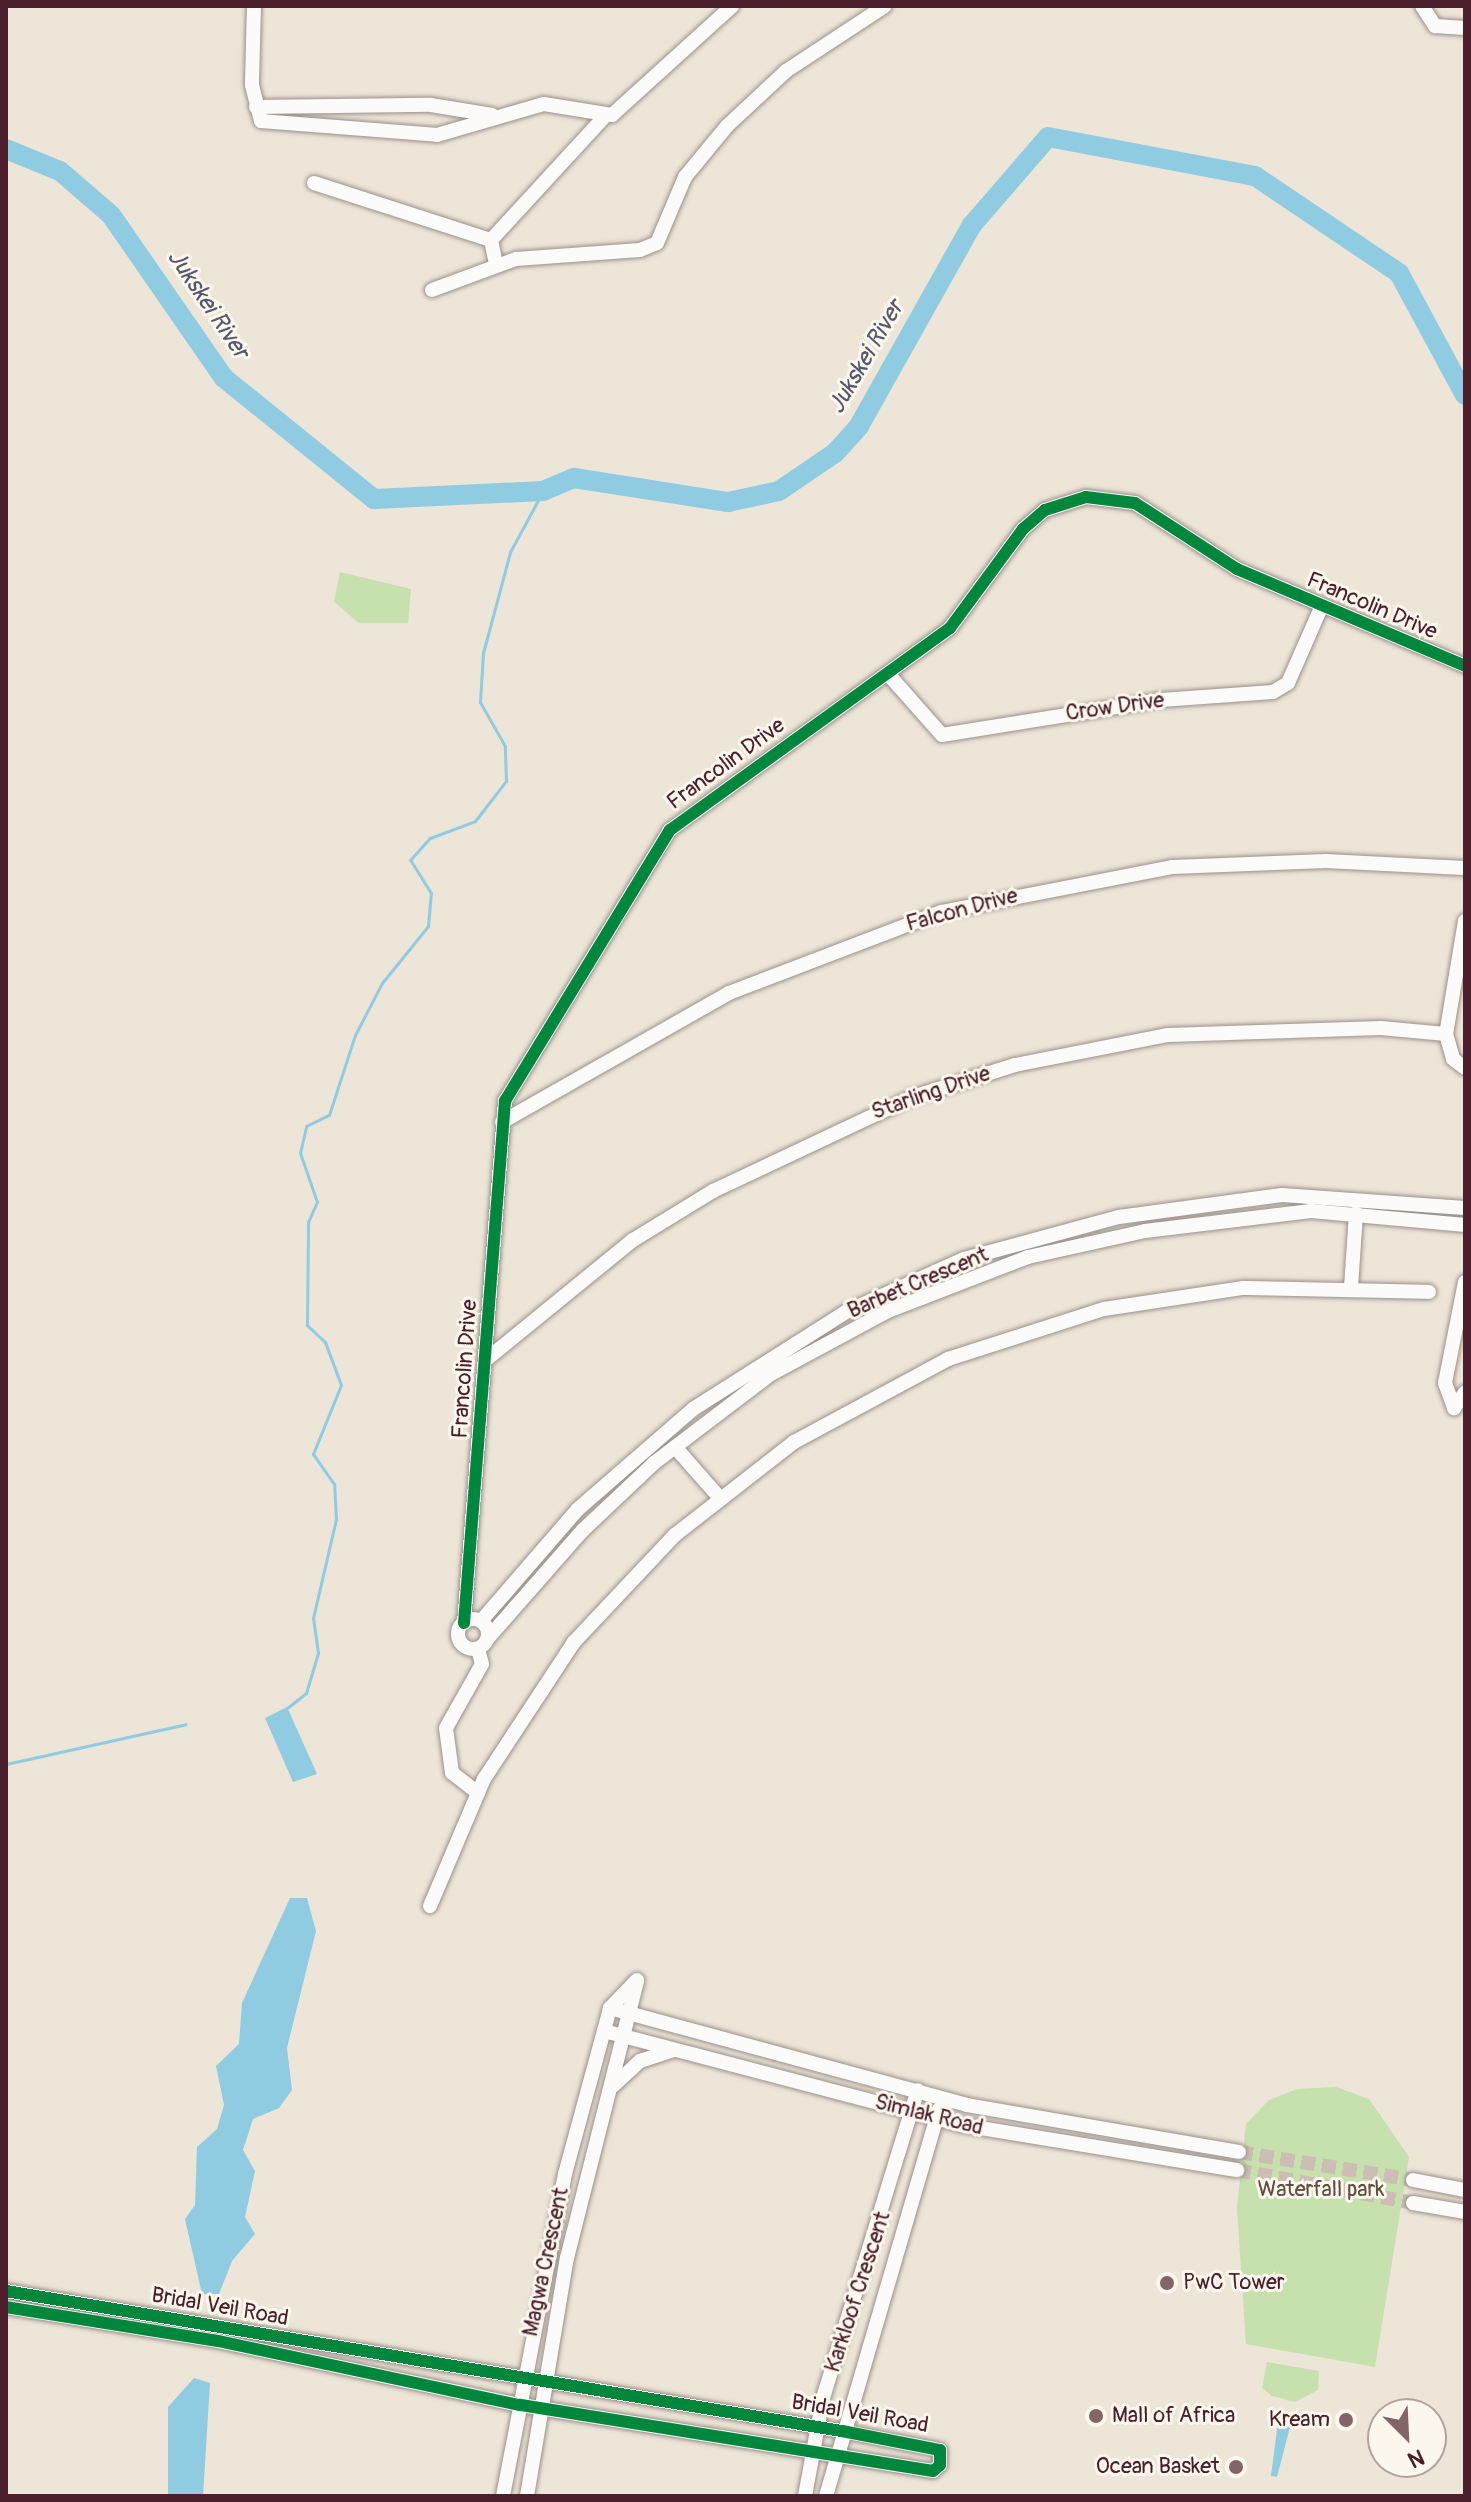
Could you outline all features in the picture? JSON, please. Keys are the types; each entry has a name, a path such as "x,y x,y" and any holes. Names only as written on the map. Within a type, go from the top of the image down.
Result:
{"street":[{"path":"254,6 258,114"},
{"path":"491,240 603,118 636,100 732,6"},
{"path":"432,290 496,264 657,243 685,177 727,126 786,71 885,6"},
{"path":"1422,6 1435,26 1465,28"},
{"path":"258,114 396,132 455,133 492,115 544,104 603,118"},
{"path":"258,114 397,105 492,115"},
{"path":"396,132 397,105"},
{"path":"314,183 491,240"},
{"path":"491,240 496,264"},
{"name":"Francolin Drive","path":"464,1623 487,1359 502,1122 514,1079 670,830 950,628 1030,522 1086,497 1135,503 1237,569 1321,608 1465,666"},
{"name":"Crow Drive","path":"888,674 942,735 1145,702 1273,692 1288,683 1321,608"},
{"name":"Falcon Drive","path":"502,1122 729,993 941,912 1172,867 1326,861 1465,868"},
{"path":"1465,921 1446,1034 1453,1059 1465,1068"},
{"name":"Starling Drive","path":"487,1359 633,1240 713,1191 927,1092 1029,1062 1168,1035 1381,1028 1446,1034"},
{"path":"1281,1212 1282,1195"},
{"name":"Barbet Crescent","path":"481,1621 578,1509 693,1409 846,1312 964,1259 1119,1217 1282,1195 1465,1208"},
{"name":"Barbet Crescent","path":"483,1643 583,1530 705,1423 771,1374 853,1329 967,1279 1123,1235 1281,1212 1356,1213 1465,1225"},
{"path":"1351,1287 1356,1213"},
{"path":"1119,1217 1123,1235"},
{"path":"964,1259 967,1279"},
{"path":"1465,1282 1447,1394 1454,1408 1465,1392"},
{"path":"430,1906 478,1793 574,1642 720,1498 856,1404 995,1342 1174,1296 1351,1287 1429,1292"},
{"path":"846,1312 853,1329"},
{"path":"693,1409 705,1423"},
{"path":"675,1447 720,1498"},
{"path":"478,1793 452,1773 446,1728 482,1664 483,1643 481,1621 464,1623 461,1643 483,1643"},
{"name":"Magwa Crescent","path":"503,2496 545,2254 610,2008 637,1980 626,2037 567,2258 550,2382 527,2496"},
{"name":"Simlak Road","path":"610,2008 943,2097 1239,2152"},
{"name":"Simlak Road","path":"604,2031 937,2118 1237,2170"},
{"path":"613,2086 640,2061 673,2049"},
{"name":"Karkloof Crescent","path":"805,2496 818,2426 918,2090"},
{"name":"Karkloof Crescent","path":"826,2496 842,2431 943,2097"},
{"path":"1413,2180 1465,2190"},
{"path":"1413,2203 1465,2212"},
{"name":"Bridal Veil Road","path":"6,2291 818,2426 940,2450 939,2470 519,2405 218,2341 6,2307"}],"green space":[{"path":"340,572 411,589 408,623 359,623 334,602"},
{"name":"Waterfall park","path":"1336,2087 1369,2099 1409,2157 1375,2367 1246,2344 1237,2208 1246,2124 1269,2100 1297,2089"},
{"path":"1267,2362 1319,2371 1318,2390 1295,2402 1272,2396 1262,2388"}],"water":[{"path":"287,1707 317,1774 293,1782 265,1718"},
{"path":"290,1898 307,1898 316,1931 287,2048 292,2090 279,2108 253,2119 243,2150 255,2171 245,2217 255,2234 232,2261 219,2294 202,2294 185,2219 195,2205 197,2147 217,2129 224,2105 216,2066 239,2044 242,2003"},
{"path":"194,2378 210,2383 203,2496 168,2496 168,2407"},
{"path":"1278,2422 1290,2427 1277,2477 1271,2476"}],"waterway":[{"name":"Jukskei River","path":"6,149 60,171 111,215 224,378 374,499 543,491 574,478 728,502 779,491 835,453 859,426 972,225 1048,137 1255,176 1399,273 1465,395"},
{"path":"287,1708 306,1693 318,1653 313,1618 336,1519 334,1484 313,1454 341,1385 325,1342 307,1325 308,1222 317,1202 300,1153 306,1126 329,1115 355,1035 382,983 428,926 431,893 410,860 430,838 475,821 506,781 505,746 480,702 483,653 510,552 543,491"},
{"path":"6,1764 186,1724"}],"tunnel":[{"path":"1239,2152 1413,2180"},
{"path":"1237,2170 1413,2203"}],"cycle path":[{"path":"464,1623 505,1101 670,830 950,628 1023,529 1045,510 1086,497 1135,503 1237,569 1465,666"},
{"path":"6,2291 842,2431 940,2450 940,2465 933,2471 519,2405 218,2341 6,2307"}],"place":[{"name":"PwC Tower","path":"1167,2283"},
{"name":"Mall of Africa","path":"1096,2416"},
{"name":"Kream","path":"1346,2420"},
{"name":"Ocean Basket","path":"1236,2467"}]}
